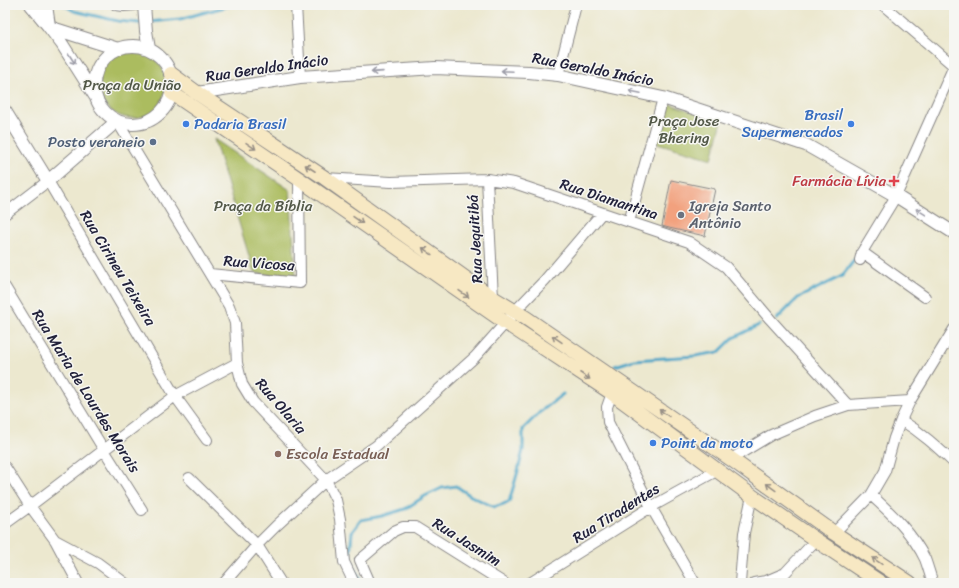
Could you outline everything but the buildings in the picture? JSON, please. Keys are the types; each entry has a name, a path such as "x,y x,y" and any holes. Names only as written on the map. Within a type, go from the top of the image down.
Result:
{"main road":[{"path":"171,74 325,178 493,298 516,311 834,533 910,583"},
{"path":"172,93 506,323 612,393 752,496 881,583"}],"street":[{"path":"31,5 62,44 96,97 100,107 117,121 129,124 141,124 153,119 163,111 170,100 172,93 173,86 171,74 159,55 149,49 138,46 128,46 118,49 108,55 100,64 94,85 96,97"},
{"path":"46,5 50,27"},
{"path":"116,5 141,6 149,49"},
{"path":"296,5 300,77"},
{"path":"558,75 576,5"},
{"path":"883,5 954,66 896,196 861,256 925,297"},
{"path":"50,27 118,49"},
{"name":"Rua Geraldo Inácio","path":"197,93 300,77 435,68 529,72 558,75 663,98 806,146 896,196 954,233"},
{"path":"629,222 663,98"},
{"name":"Rua Cirineu Teixeira","path":"5,111 175,396 207,440"},
{"path":"5,214 48,181 117,121"},
{"name":"Rua Olaria","path":"117,121 229,306 235,323 237,363 242,384 253,402 326,480 336,500 340,519 344,562 354,583"},
{"name":"Rua Diamantina","path":"325,178 391,182 487,179 514,183 689,242 726,267 770,319 848,405"},
{"name":"Rua Vicosa","path":"210,274 300,283 299,179"},
{"name":"Rua Jequitibá","path":"487,179 493,298"},
{"path":"224,583 256,545 326,480 376,446 475,357 545,280 602,213"},
{"name":"Rua Maria de Lourdes Morais","path":"5,287 142,510"},
{"path":"834,533 871,495 885,471 894,438 910,401 954,329"},
{"path":"5,524 175,396 237,363"},
{"path":"612,393 607,407 608,422 651,507 695,583"},
{"path":"731,460 771,435 815,416 848,405 910,401"},
{"path":"901,420 934,443 954,463"},
{"path":"5,467 30,506 55,540 78,583"},
{"name":"Rua Tiradentes","path":"530,583 651,507 718,470"},
{"path":"189,478 256,545 281,583"},
{"path":"871,495 889,511 911,537 925,560 933,583"},
{"path":"740,583 744,533 752,496"},
{"name":"Rua Jasmim","path":"370,583 360,560 394,531 403,527 415,526 504,583"},
{"path":"55,540 98,563 125,583"},
{"path":"754,583 766,581 785,573 816,540"}],"green space":[{"name":"Praça da União","path":"132,50 145,53 156,60 163,71 166,84 163,97 156,108 145,115 132,118 119,115 108,108 101,97 98,84 101,71 108,60 119,53"},
{"name":"Praça Jose Bhering","path":"667,103 722,121 712,159 657,143"},
{"name":"Praça da Bíblia","path":"214,139 290,190 296,279 254,273"}],"waterway":[{"path":"64,5 74,11 118,21 143,23"},
{"path":"149,22 180,19 232,5"},
{"path":"777,319 798,298 842,276 856,258"},
{"path":"615,366 634,360 695,356 719,352 733,338 759,325"},
{"path":"362,583 354,569 350,554 352,532 361,520 382,516 405,509 425,496 442,488 456,486 471,496 494,507 509,502 523,450 523,429 540,412 563,394"}],"place":[{"name":"Padaria Brasil","path":"186,124"},
{"name":"Brasil Supermercados","path":"851,124"},
{"name":"Posto veraneio","path":"153,142"},
{"name":"Farmácia Lívia","path":"894,181"},
{"name":"Igreja Santo Antônio","path":"681,215"},
{"name":"Point da moto","path":"653,443"},
{"name":"Escola Estadual","path":"278,454"}]}
